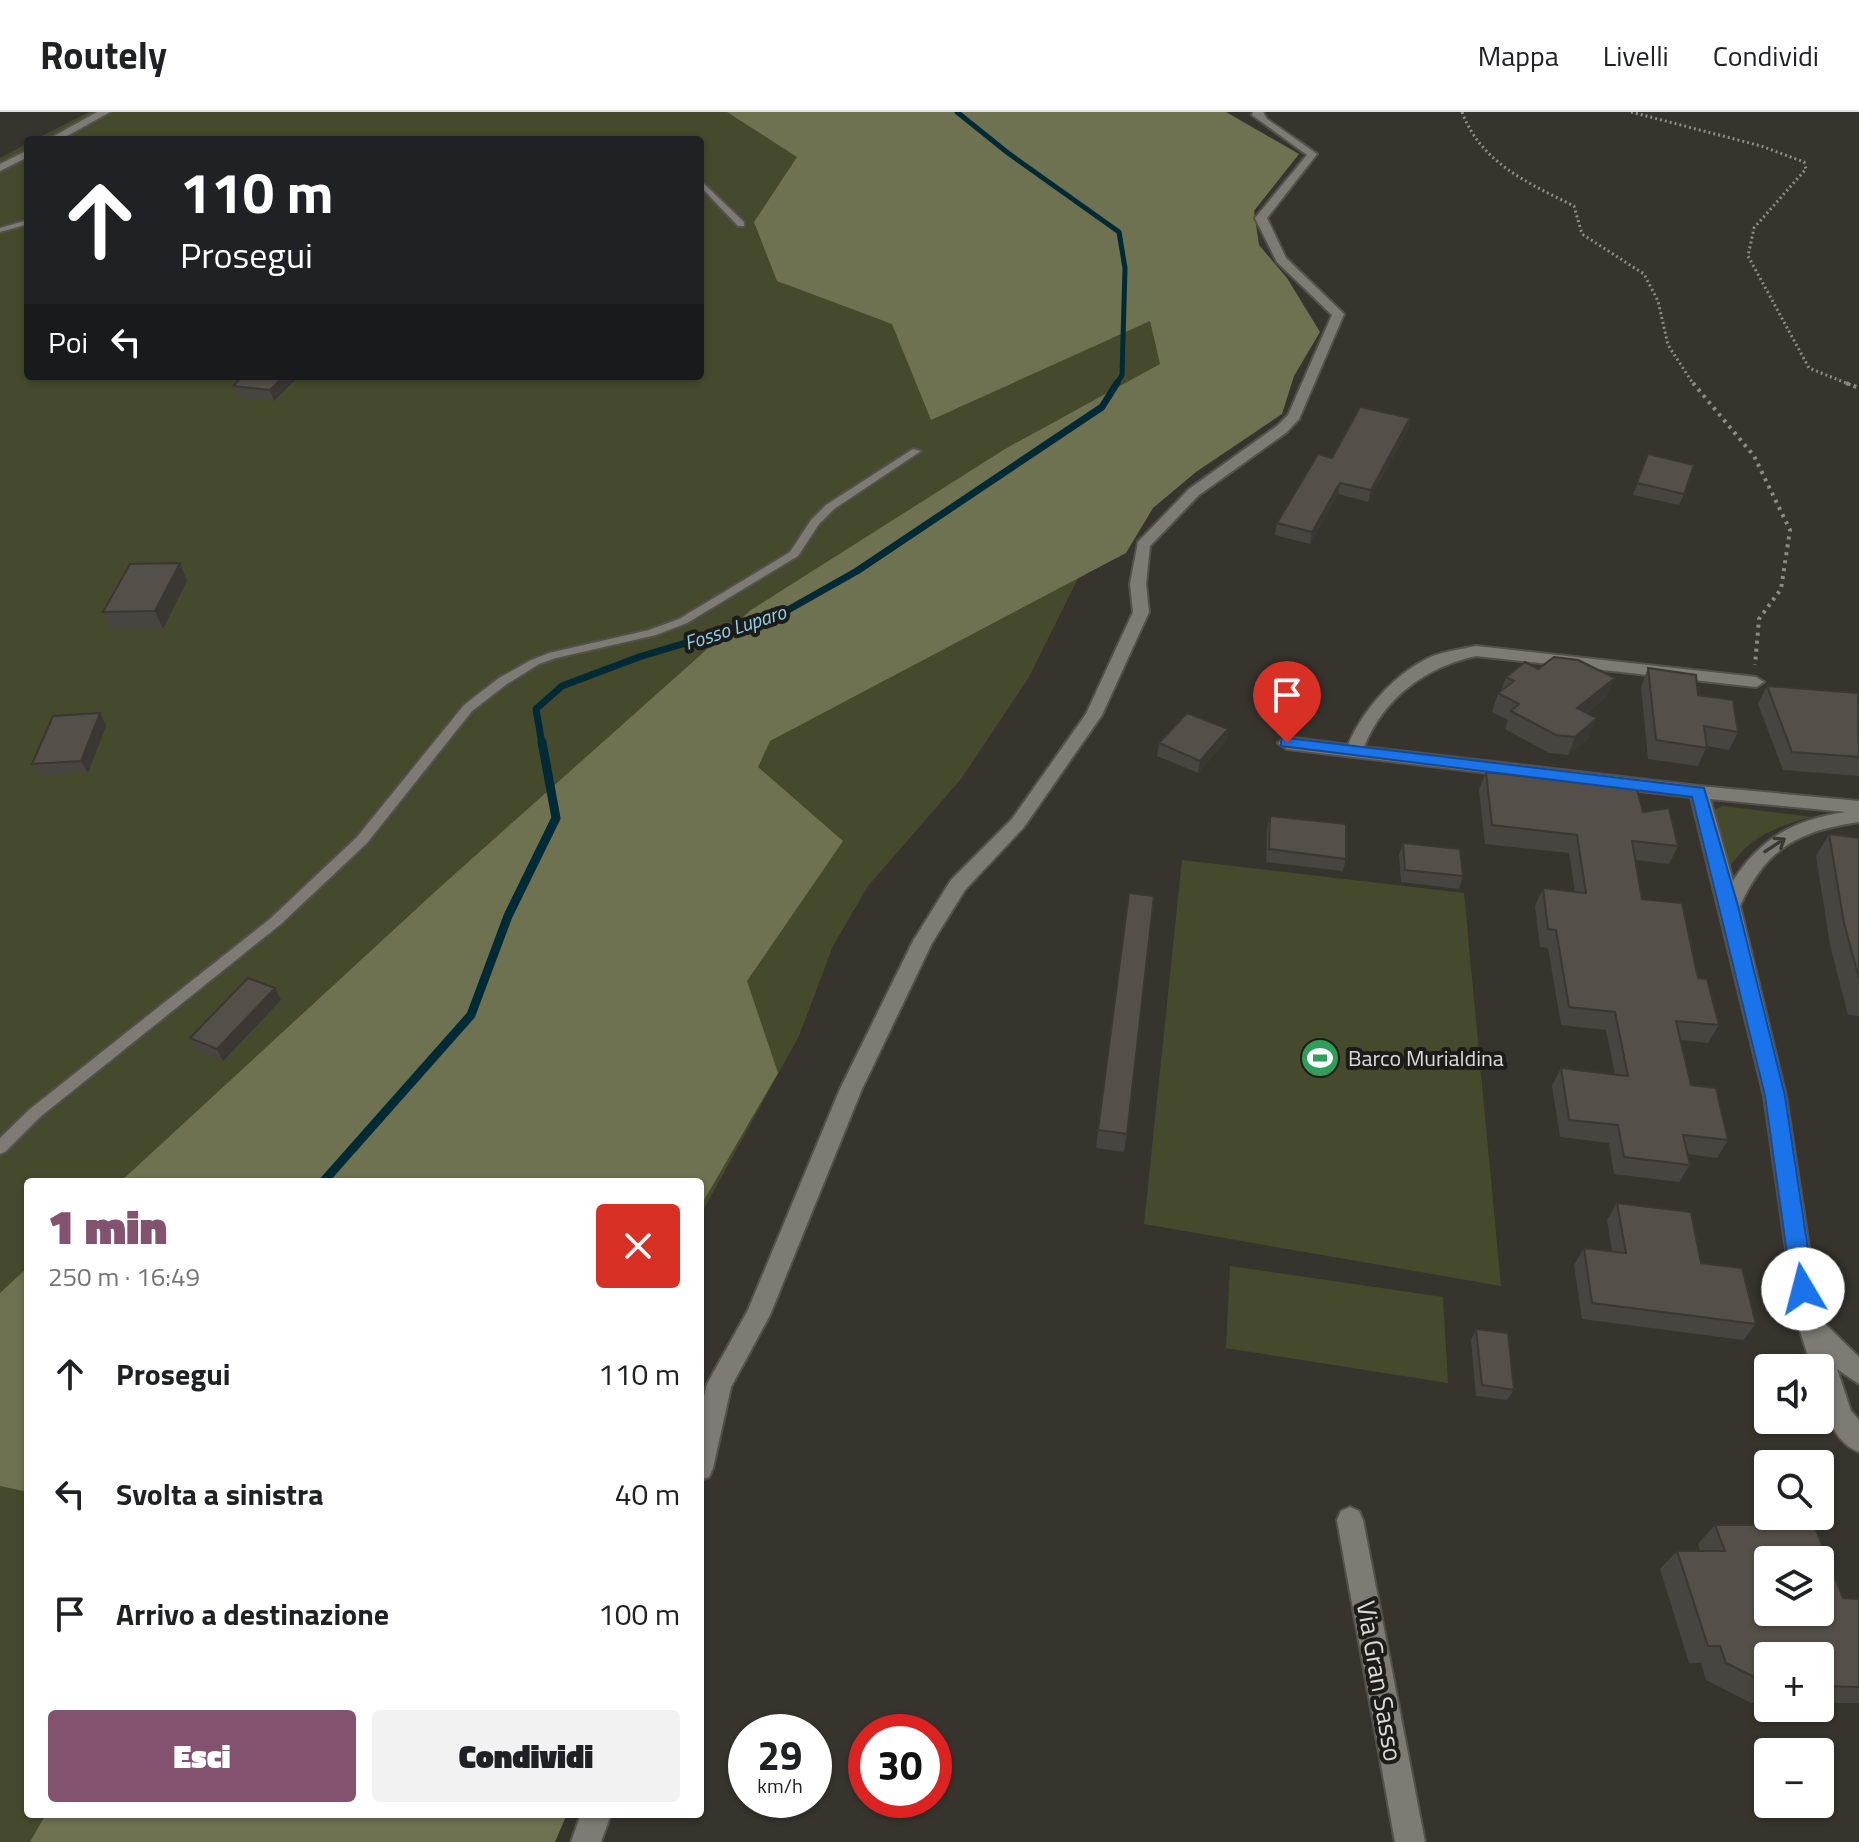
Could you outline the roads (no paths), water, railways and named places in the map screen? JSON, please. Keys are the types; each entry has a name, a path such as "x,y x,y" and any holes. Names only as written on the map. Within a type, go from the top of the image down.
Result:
{"street":[{"path":"60,136 105,112"},
{"path":"704,1450 719,1384 758,1315 851,1089 923,941 958,885 1018,823 1094,715 1141,612 1138,584 1143,545 1194,492 1282,429 1294,416 1338,314 1281,260 1268,236 1261,218 1269,203 1306,165 1312,154 1305,146 1267,127 1257,115 1258,112"},
{"path":"0,168 24,155"},
{"path":"1354,751 1360,732 1411,674 1439,660 1476,651 1756,682"},
{"path":"1287,743 1699,792 1859,807"},
{"path":"1699,792 1730,906 1775,1096 1808,1319 1841,1417 1859,1440"},
{"path":"1730,906 1741,876 1756,858 1775,843 1804,828 1859,816"},
{"path":"1808,1319 1833,1350 1859,1373"},
{"name":"Via Gran Sasso","path":"1350,1520 1410,1842"},
{"path":"586,1842 595,1818"}],"lane":[{"path":"704,186 741,224"},
{"path":"0,230 24,223"},
{"path":"0,1148 35,1113 276,921 330,871 362,840 468,708 535,662 652,633 683,621 794,554 815,522 830,507 916,451"}],"waterway":[{"name":"Fosso Luparo","path":"957,112 1008,153 1119,232 1125,268 1122,375 1116,385"},
{"name":"Fosso Luparo","path":"542,744 536,709 562,686 639,657 779,615 857,571 1102,407 1117,383"},
{"name":"Fosso Luparo","path":"327,1178 471,1015 508,916 556,818 542,742"}],"place":[{"name":"Barco Murialdina","path":"1320,1058"}]}
